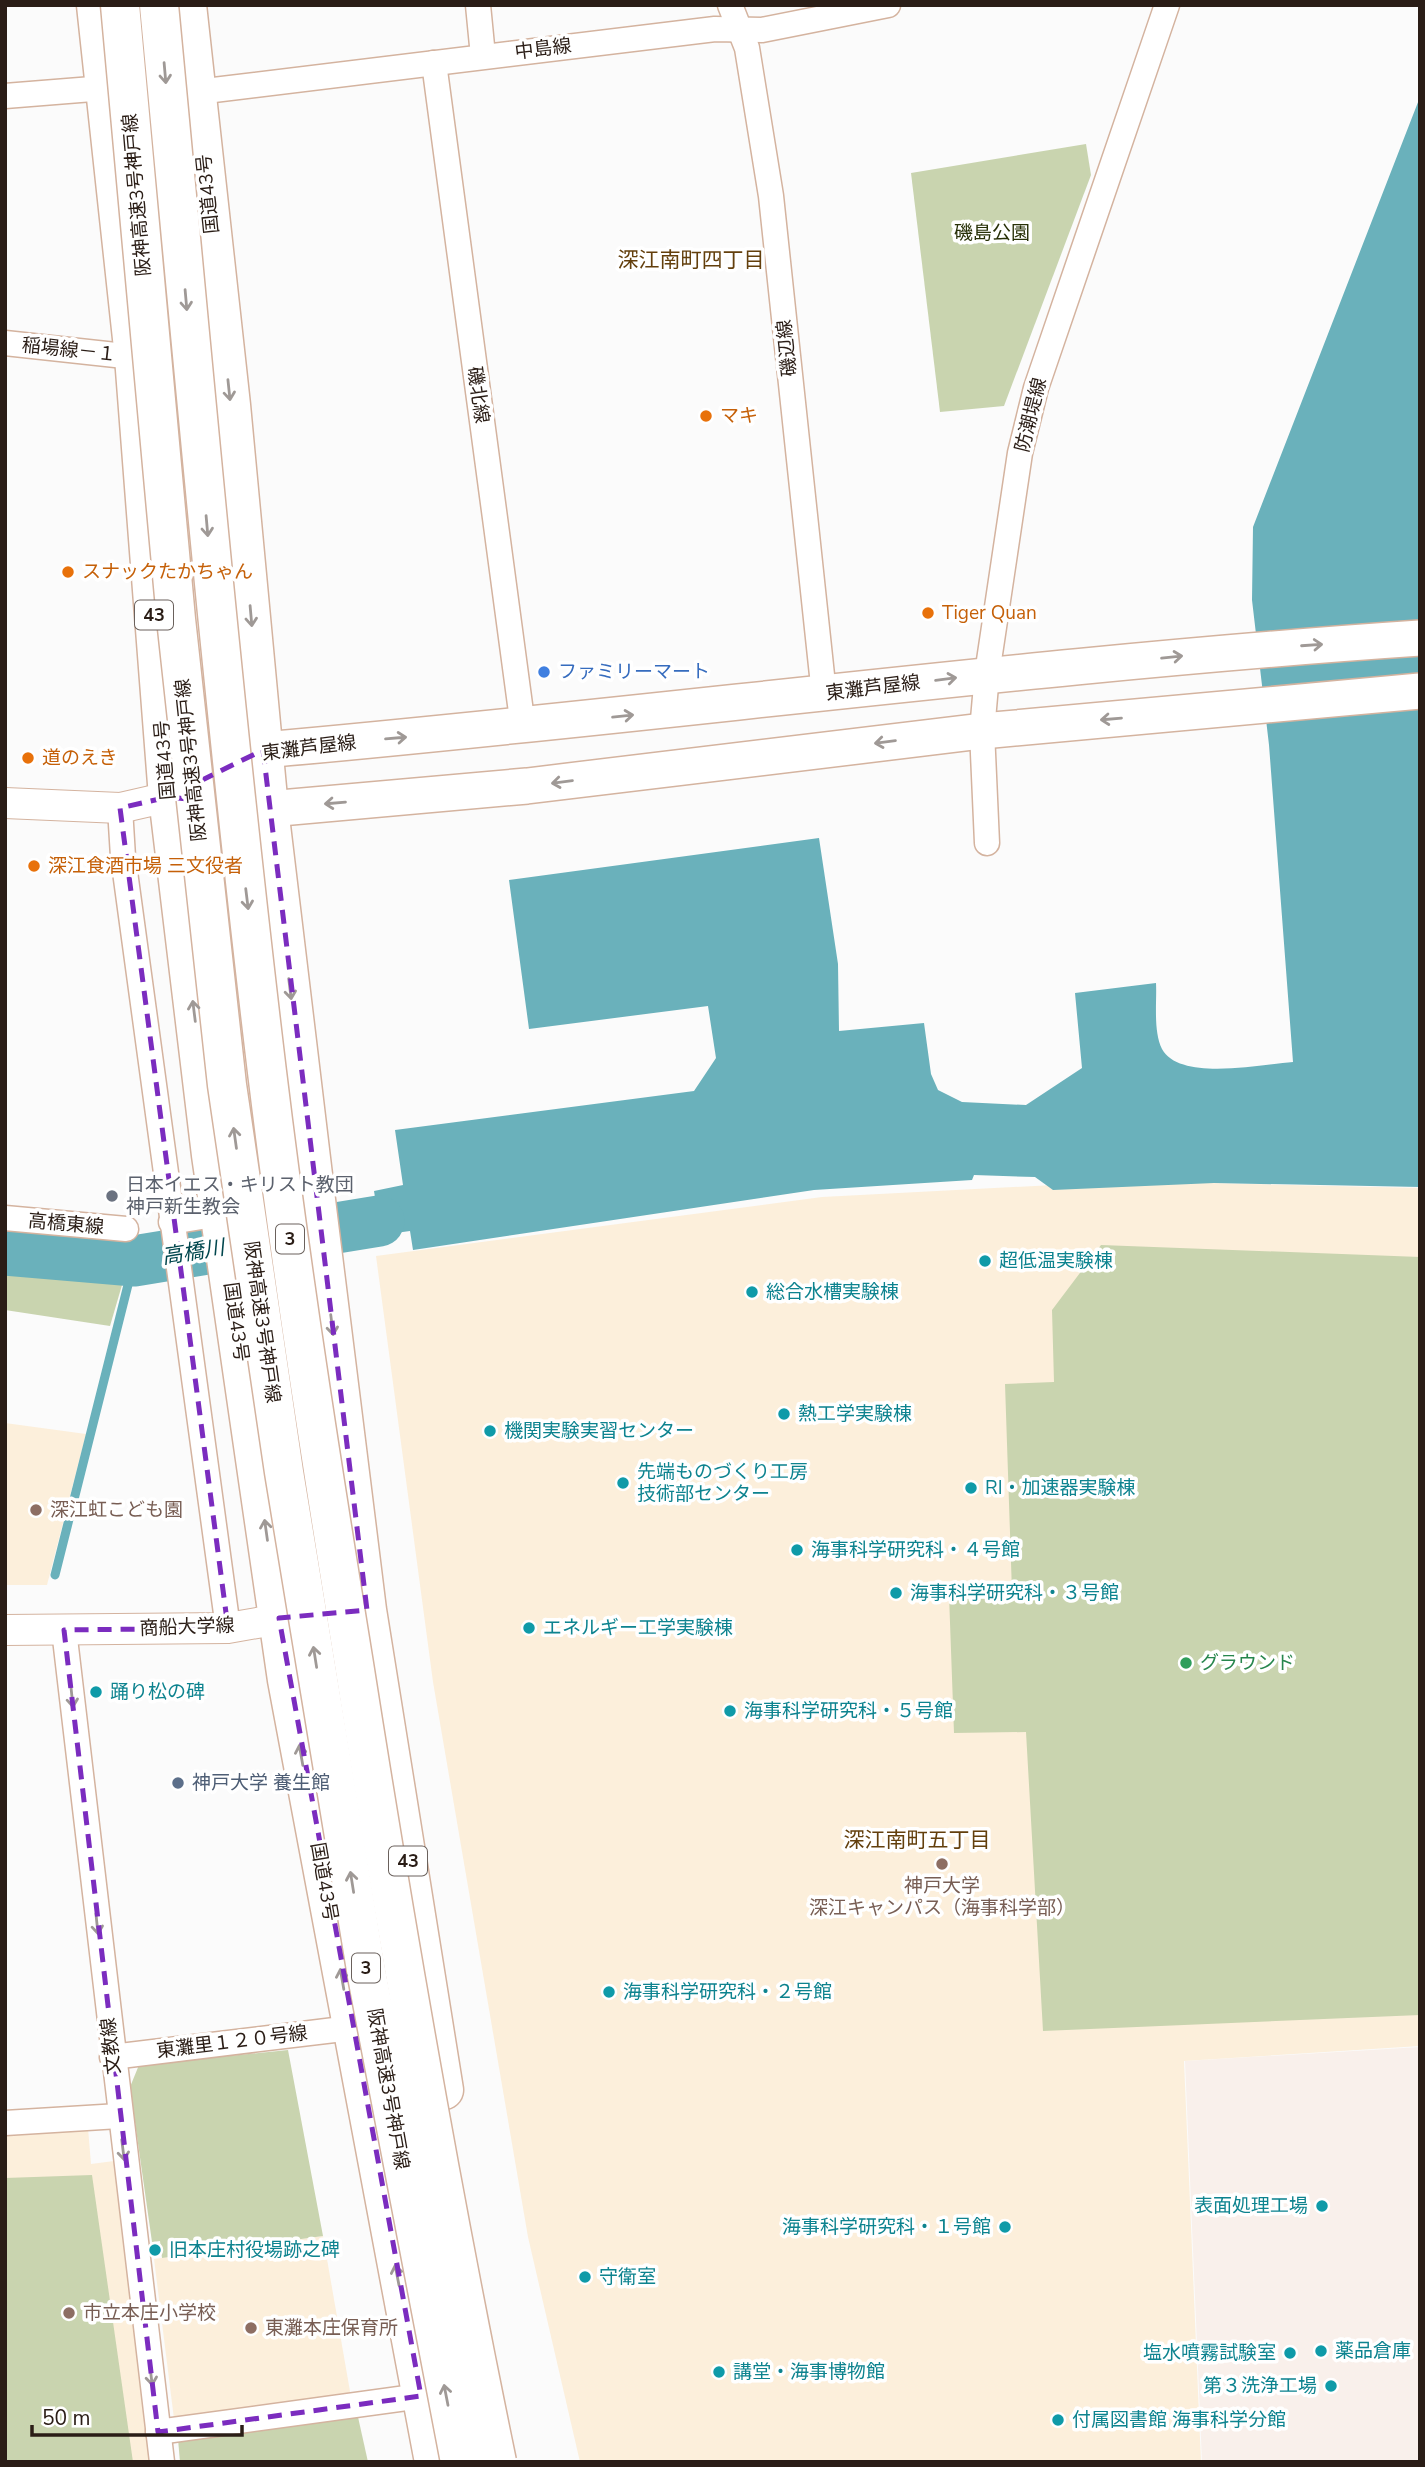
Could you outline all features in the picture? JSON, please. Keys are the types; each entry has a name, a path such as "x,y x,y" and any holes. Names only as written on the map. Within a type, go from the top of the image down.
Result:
{"highway":[{"name":"国道43号","path":"96,5 134,357 168,797 221,1219 287,1680 433,2462"},
{"name":"阪神高速3号神戸線","path":"120,5 176,619 227,1085 284,1472 367,1976 460,2462"},
{"name":"阪神高速3号神戸線","path":"159,5 216,615 268,1079 322,1465 402,1969 463,2301 497,2462"},
{"name":"国道43号","path":"187,5 231,405 269,809 368,1610 469,2256 512,2462"}],"main road":[{"name":"東灘芦屋線","path":"168,797 263,750 523,727 986,674 1244,650 1420,638"},
{"path":"168,797 269,809 527,786 982,731 1420,691"}],"street":[{"path":"478,5 483,56"},
{"name":"磯辺線","path":"730,5 747,48 771,196 824,694"},
{"name":"中島線","path":"197,92 715,29 762,30 888,5"},
{"name":"防潮堤線","path":"987,843 982,731 986,674 1020,453 1036,388 1167,5"},
{"name":"磯北線","path":"434,63 523,727"},
{"path":"5,96 105,88"},
{"name":"稲場線－１","path":"5,343 134,357"},
{"path":"5,803 120,808 168,797"},
{"path":"120,808 123,857 171,1222 228,1628"},
{"name":"高橋東線","path":"5,1219 126,1229"},
{"path":"171,1222 221,1219"},
{"name":"商船大学線","path":"5,1630 228,1628 279,1618 368,1610"},
{"name":"文教線","path":"64,1630 112,2057 162,2462"},
{"name":"東灘里１２０号線","path":"112,2057 351,2028"},
{"path":"5,2123 119,2116"},
{"path":"158,2432 421,2396"}],"highlighted area":[{"path":"263,750 367,1610 279,1618 421,2396 158,2432 64,1630 228,1628 120,808 168,797 196,800 194,784"}],"shaded area":[{"name":"神戸大学 深江キャンパス（海事科学部）","path":"1130,1181 1420,1188 1420,2046 1184,2061 1201,2462 580,2462 528,2237 433,1682 376,1256 822,1197"},
{"name":"深江虹こども園","path":"5,1423 86,1434 47,1585 5,1585"},
{"path":"1420,2047 1420,2462 1202,2462 1185,2061"},
{"name":"市立本庄小学校","path":"88,2128 91,2164 114,2161 151,2462 5,2462 5,2133"},
{"name":"東灘本庄保育所","path":"323,2236 351,2397 174,2419 154,2259"}],"green space":[{"name":"磯島公園","path":"1086,144 1091,175 1004,406 940,412 911,173"},
{"name":"グラウンド","path":"1101,1245 1420,1257 1420,2015 1043,2031 1026,1732 954,1733 949,1595 1012,1592 1005,1384 1054,1382 1052,1310"},
{"path":"5,1274 122,1285 110,1326 5,1310"},
{"path":"288,2050 323,2236 162,2258 160,2241 152,2242 130,2087 139,2065"},
{"name":"市立本庄小学校","path":"92,2175 133,2462 5,2462 5,2178"},
{"path":"358,2417 368,2462 180,2462 178,2439"}],"water":[{"path":"1420,97 1420,1187 1214,1183 1053,1190 1035,1177 974,1175 972,1180 814,1190 413,1250 410,1231 381,1235 374,1191 403,1185 395,1130 694,1091 716,1058 708,1006 529,1029 509,880 819,838 838,964 839,1031 924,1023 931,1074 938,1090 962,1102 1026,1105 1082,1068 1075,993 1156,983 1157,1034 1162,1049 1172,1059 1186,1065 1223,1069 1293,1062 1269,745 1252,600 1253,527"}],"waterway":[{"name":"高橋川","path":"5,1250 134,1261 379,1221"},
{"path":"55,1575 134,1261"}],"place":[{"name":"マキ","path":"706,416"},
{"name":"スナックたかちゃん","path":"68,572"},
{"name":"Tiger Quan","path":"928,613"},
{"name":"ファミリーマート","path":"544,672"},
{"name":"道のえき","path":"28,758"},
{"name":"深江食酒市場 三文役者","path":"34,866"},
{"name":"日本イエス・キリスト教団 神戸新生教会","path":"112,1196"},
{"name":"超低温実験棟","path":"985,1261"},
{"name":"総合水槽実験棟","path":"752,1292"},
{"name":"熱工学実験棟","path":"784,1414"},
{"name":"機関実験実習センター","path":"490,1431"},
{"name":"先端ものづくり工房 技術部センター","path":"623,1483"},
{"name":"RI・加速器実験棟","path":"971,1488"},
{"name":"深江虹こども園","path":"36,1510"},
{"name":"海事科学研究科・４号館","path":"797,1550"},
{"name":"海事科学研究科・３号館","path":"896,1593"},
{"name":"エネルギー工学実験棟","path":"529,1628"},
{"name":"グラウンド","path":"1186,1663"},
{"name":"踊り松の碑","path":"96,1692"},
{"name":"海事科学研究科・５号館","path":"730,1711"},
{"name":"神戸大学 養生館","path":"178,1783"},
{"name":"神戸大学 深江キャンパス（海事科学部）","path":"942,1864"},
{"name":"海事科学研究科・２号館","path":"609,1992"},
{"name":"表面処理工場","path":"1322,2206"},
{"name":"海事科学研究科・１号館","path":"1005,2227"},
{"name":"旧本庄村役場跡之碑","path":"155,2250"},
{"name":"守衛室","path":"585,2277"},
{"name":"市立本庄小学校","path":"69,2313"},
{"name":"東灘本庄保育所","path":"251,2328"},
{"name":"薬品倉庫","path":"1321,2351"},
{"name":"塩水噴霧試験室","path":"1290,2353"},
{"name":"講堂・海事博物館","path":"719,2372"},
{"name":"第３洗浄工場","path":"1331,2386"},
{"name":"付属図書館 海事科学分館","path":"1058,2420"}],"district":[{"name":"深江南町四丁目","path":"691,260"},
{"name":"深江南町五丁目","path":"917,1840"}]}
